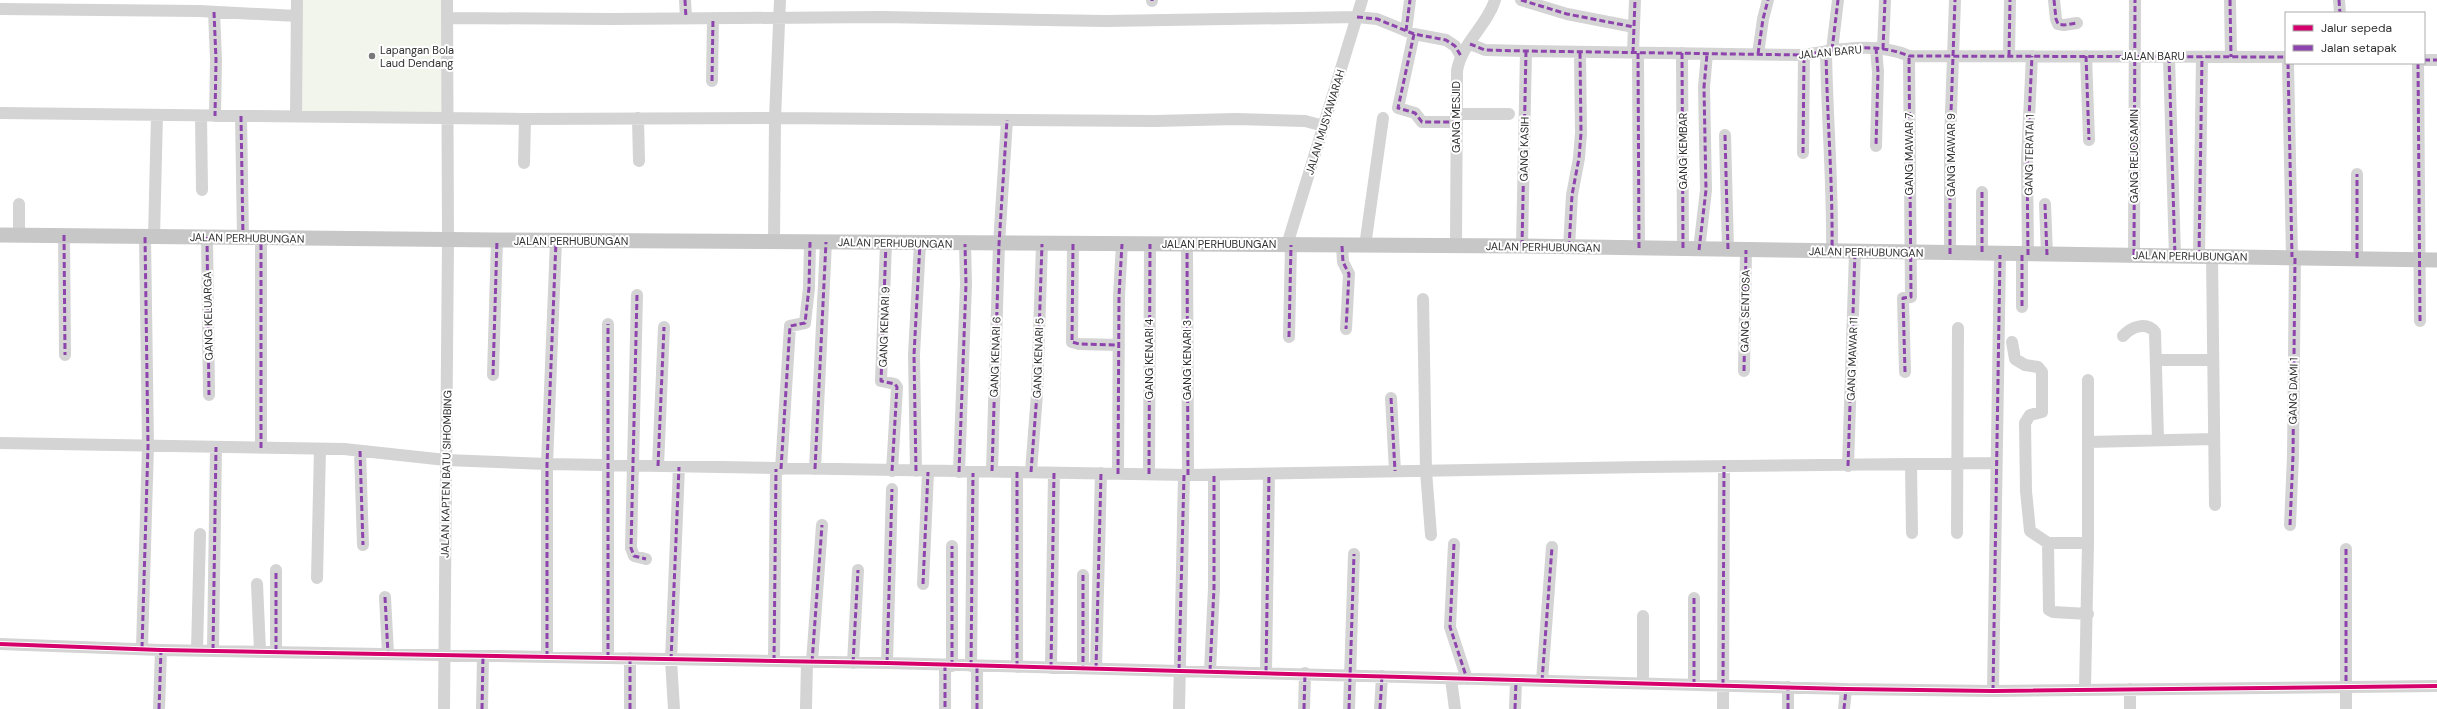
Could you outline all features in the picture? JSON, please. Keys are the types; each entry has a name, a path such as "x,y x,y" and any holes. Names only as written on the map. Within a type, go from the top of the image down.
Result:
{"main road":[{"name":"JALAN PERHUBUNGAN","path":"0,235 556,241 774,241 966,244 1342,246 1456,245 2000,255 2134,255 2437,260"}],"street":[{"path":"296,116 297,0"},
{"name":"JALAN KAPTEN BATU SIHOMBING","path":"444,709 449,118 447,0"},
{"path":"685,0 686,18"},
{"path":"774,241 775,118 780,0"},
{"name":"JALAN MUSYAWARAH","path":"1289,337 1289,245 1362,0"},
{"path":"1410,0 1410,33 1398,108 1415,113 1422,122 1509,114"},
{"name":"GANG MESJID","path":"1456,245 1456,75 1461,56 1486,22 1495,0"},
{"path":"1521,0 1566,14 1634,27"},
{"path":"1635,0 1634,27 1636,53 1639,249"},
{"path":"1758,54 1763,19 1768,0"},
{"path":"1832,252 1833,192 1828,135 1829,50 1838,0"},
{"path":"1876,146 1879,49 1885,0"},
{"name":"GANG MAWAR 9","path":"1950,254 1955,0"},
{"path":"2009,56 2010,0"},
{"path":"2054,0 2058,24 2064,25 2076,23"},
{"name":"GANG REJOSAMIN","path":"2134,255 2133,56 2135,0"},
{"path":"2230,0 2231,57"},
{"path":"2339,0 2340,12"},
{"path":"0,9 214,12 297,16"},
{"path":"214,12 216,60 215,116"},
{"path":"448,18 779,17 1106,22 1357,17 1377,19 1410,33 1446,40 1454,46 1461,56"},
{"path":"712,81 713,18"},
{"name":"JALAN BARU","path":"1470,44 1485,50 1682,54 1804,55 1829,50 1879,49 1896,50 1909,56 2285,57"},
{"name":"GANG KASIH","path":"1522,246 1526,51"},
{"path":"1569,247 1572,195 1579,158 1581,133 1580,52"},
{"name":"GANG KEMBAR","path":"1682,54 1683,249"},
{"path":"1699,250 1706,190 1704,87 1707,54"},
{"path":"1804,55 1804,154"},
{"name":"GANG MAWAR 7","path":"1905,372 1903,298 1911,297 1909,56"},
{"name":"GANG TERATAI 1","path":"2022,307 2032,56"},
{"path":"2086,56 2090,140"},
{"path":"2170,57 2175,256"},
{"path":"2202,57 2206,256 2213,360 2215,505"},
{"path":"2425,60 2437,60"},
{"name":"GANG DAMI 1","path":"2288,64 2293,257 2293,456 2290,525"},
{"path":"2418,64 2418,260 2420,321"},
{"path":"0,113 525,119 1235,119 1305,121 1324,126"},
{"path":"142,648 148,446 150,236 157,115"},
{"path":"201,116 202,190"},
{"path":"240,116 243,238"},
{"path":"638,118 639,161"},
{"path":"1365,246 1383,118"},
{"path":"524,163 525,119"},
{"name":"GANG KENARI 6","path":"992,471 999,244 1008,120"},
{"path":"1725,135 1728,250"},
{"path":"2357,174 2357,258"},
{"path":"1982,192 1982,254"},
{"path":"19,204 19,235"},
{"path":"2045,204 2047,255"},
{"path":"64,235 65,355"},
{"name":"GANG KELUARGA","path":"207,237 209,395"},
{"path":"261,238 261,448"},
{"path":"493,375 496,240"},
{"path":"547,657 546,464 556,241"},
{"path":"774,662 778,469 790,326 805,323 809,288 810,242"},
{"path":"815,469 826,242"},
{"name":"GANG KENARI 9","path":"886,243 882,382 895,384 897,387 892,471"},
{"path":"920,243 914,355 922,472 923,584"},
{"path":"959,472 966,284 966,244"},
{"name":"GANG KENARI 5","path":"1031,472 1037,394 1042,244"},
{"path":"1073,244 1072,342 1079,344 1119,345"},
{"path":"1118,474 1119,345 1122,244"},
{"name":"GANG KENARI 4","path":"1148,474 1150,244"},
{"name":"GANG KENARI 3","path":"1179,709 1186,475 1187,244"},
{"path":"1342,246 1343,262 1349,274 1346,329"},
{"name":"GANG SENTOSA","path":"1744,371 1746,250"},
{"name":"GANG MAWAR 11","path":"1848,466 1855,252"},
{"path":"1993,691 1995,463 2000,255"},
{"path":"637,295 631,466 631,548 634,556 646,559"},
{"path":"1423,299 1426,471 1431,535"},
{"path":"608,324 608,658"},
{"path":"2123,336 2137,326 2153,329 2156,336 2158,440"},
{"path":"658,466 664,327"},
{"path":"1957,533 1958,328"},
{"path":"2012,342 2015,360 2025,364 2038,366 2042,372 2042,412 2030,415 2025,423 2028,528 2031,533 2048,542 2088,543"},
{"path":"2156,360 2213,360"},
{"path":"2085,689 2088,614 2088,380"},
{"path":"1390,471 1392,398"},
{"path":"2088,442 2214,439"},
{"path":"0,443 320,449 360,451 446,460 546,464 922,472 992,471 1186,475 1724,466 1911,465 1957,462 1995,463"},
{"path":"213,650 216,447"},
{"path":"317,578 320,449"},
{"path":"360,451 363,546"},
{"path":"1911,465 1912,533"},
{"path":"1723,709 1724,466"},
{"path":"674,709 671,660 679,467"},
{"path":"973,472 974,666 977,709"},
{"path":"1017,472 1017,667"},
{"path":"1051,668 1054,473"},
{"path":"1096,669 1101,473"},
{"path":"1266,672 1270,474"},
{"path":"1210,671 1214,566 1214,475"},
{"path":"887,663 892,489"},
{"path":"806,709 822,525"},
{"path":"197,650 200,534"},
{"path":"2048,542 2049,610 2053,612 2088,614"},
{"path":"1454,544 1450,627 1458,679 1455,709"},
{"path":"945,709 949,665 952,546"},
{"path":"1542,681 1552,547"},
{"path":"2346,549 2346,709"},
{"path":"1349,709 1354,554"},
{"path":"276,570 276,651"},
{"path":"853,663 858,570"},
{"path":"1083,575 1083,668"},
{"path":"257,584 260,650"},
{"path":"385,598 388,654"},
{"path":"1694,598 1694,684"},
{"path":"1643,616 1643,683"},
{"path":"0,644 142,648 161,650 260,650 1351,674 1458,679 1846,689 1993,691 2437,686"},
{"path":"159,709 161,650"},
{"path":"482,709 483,656"},
{"path":"630,658 630,709"},
{"path":"1304,709 1305,673"},
{"path":"1380,709 1382,676"},
{"path":"1514,709 1516,680"},
{"path":"1788,687 1788,709"},
{"path":"1844,709 1846,689"},
{"path":"2130,689 2130,709"}],"shaded area":[{"name":"Lapangan Bola Laud Dendang","path":"301,0 442,0 443,112 302,113"}],"marked path":[{"path":"685,0 686,18"},
{"path":"1406,31 1410,0"},
{"path":"1521,0 1567,14 1634,27"},
{"path":"1633,53 1635,0"},
{"path":"1758,54 1763,19 1768,0"},
{"path":"1832,50 1838,0"},
{"path":"1883,49 1885,0"},
{"path":"1950,254 1950,141 1955,0"},
{"path":"2009,56 2010,0"},
{"path":"2054,0 2058,24 2064,25 2077,23"},
{"path":"2134,255 2135,0"},
{"path":"2230,0 2231,57"},
{"path":"2339,0 2340,12"},
{"path":"214,12 216,60 215,116"},
{"path":"1357,17 1377,19 1414,34 1446,40 1455,46 1461,56"},
{"path":"712,81 713,18"},
{"path":"1414,34 1398,108 1415,113 1422,122 1456,122"},
{"path":"1470,44 1485,50 1526,51 1804,55 1844,49 1871,48 1884,49 1909,56 2285,57"},
{"path":"1876,48 1878,72 1876,146"},
{"path":"1522,246 1526,51"},
{"path":"1826,51 1832,201 1832,252"},
{"path":"1569,247 1572,195 1579,158 1581,133 1580,52"},
{"path":"1638,53 1639,249"},
{"path":"1682,53 1683,249"},
{"path":"1699,250 1706,190 1704,87 1707,54"},
{"path":"1803,153 1804,55"},
{"path":"1905,372 1903,298 1911,297 1909,56"},
{"path":"2028,255 2027,160 2032,56"},
{"path":"2086,56 2089,140"},
{"path":"2169,57 2175,256"},
{"path":"2199,256 2202,57"},
{"path":"2425,60 2437,60"},
{"path":"2288,64 2292,257"},
{"path":"2418,64 2420,321"},
{"path":"241,116 243,238"},
{"path":"992,471 999,244 1007,120"},
{"path":"1725,135 1728,250"},
{"path":"2357,174 2357,258"},
{"path":"1982,192 1982,254"},
{"path":"2045,204 2047,255"},
{"path":"64,235 65,355"},
{"path":"142,648 148,446 145,236"},
{"path":"207,237 209,395"},
{"path":"261,238 261,448"},
{"path":"493,375 497,240"},
{"path":"547,657 547,464 556,241"},
{"path":"781,469 790,326 805,323 809,288 810,242"},
{"path":"815,469 826,242"},
{"path":"886,243 881,381 895,384 897,387 892,471"},
{"path":"916,471 914,355 920,243"},
{"path":"959,472 966,284 965,244"},
{"path":"1031,472 1037,394 1042,244"},
{"path":"1073,244 1072,342 1079,344 1119,345"},
{"path":"1118,474 1119,296 1122,244"},
{"path":"1149,474 1150,244"},
{"path":"1187,244 1188,475"},
{"path":"1289,337 1291,245"},
{"path":"1342,246 1343,262 1349,274 1346,329"},
{"path":"1744,371 1746,250"},
{"path":"1848,466 1855,252"},
{"path":"1993,691 2000,255"},
{"path":"2022,255 2022,307"},
{"path":"2290,525 2293,456 2295,257"},
{"path":"637,295 631,548 634,556 646,559"},
{"path":"608,324 608,658"},
{"path":"658,466 664,327"},
{"path":"1391,398 1395,471"},
{"path":"213,650 216,447"},
{"path":"360,451 363,545"},
{"path":"1723,685 1724,466"},
{"path":"671,660 679,467"},
{"path":"774,661 776,469"},
{"path":"923,584 928,472"},
{"path":"1017,472 1017,667"},
{"path":"971,666 973,473"},
{"path":"1051,668 1054,473"},
{"path":"1096,669 1101,473"},
{"path":"1266,672 1269,474"},
{"path":"1179,670 1184,475"},
{"path":"1210,671 1214,588 1214,475"},
{"path":"887,663 892,489"},
{"path":"812,662 822,525"},
{"path":"1454,544 1450,627 1467,679"},
{"path":"952,546 952,666"},
{"path":"1542,681 1552,547"},
{"path":"2346,549 2346,687"},
{"path":"1349,709 1354,554"},
{"path":"276,570 276,651"},
{"path":"853,663 858,570"},
{"path":"1083,575 1083,668"},
{"path":"385,597 388,654"},
{"path":"1694,598 1694,684"},
{"path":"159,709 161,650"},
{"path":"482,709 483,656"},
{"path":"630,658 630,709"},
{"path":"945,665 945,709"},
{"path":"977,666 977,709"},
{"path":"1304,709 1305,673"},
{"path":"1380,709 1382,676"},
{"path":"1515,709 1516,681"},
{"path":"1788,687 1788,709"},
{"path":"1844,709 1846,689"}],"cycle path":[{"path":"0,644 161,650 887,663 1846,689 1993,691 2437,686"}],"place":[{"name":"Lapangan Bola Laud Dendang","path":"372,56"}]}
